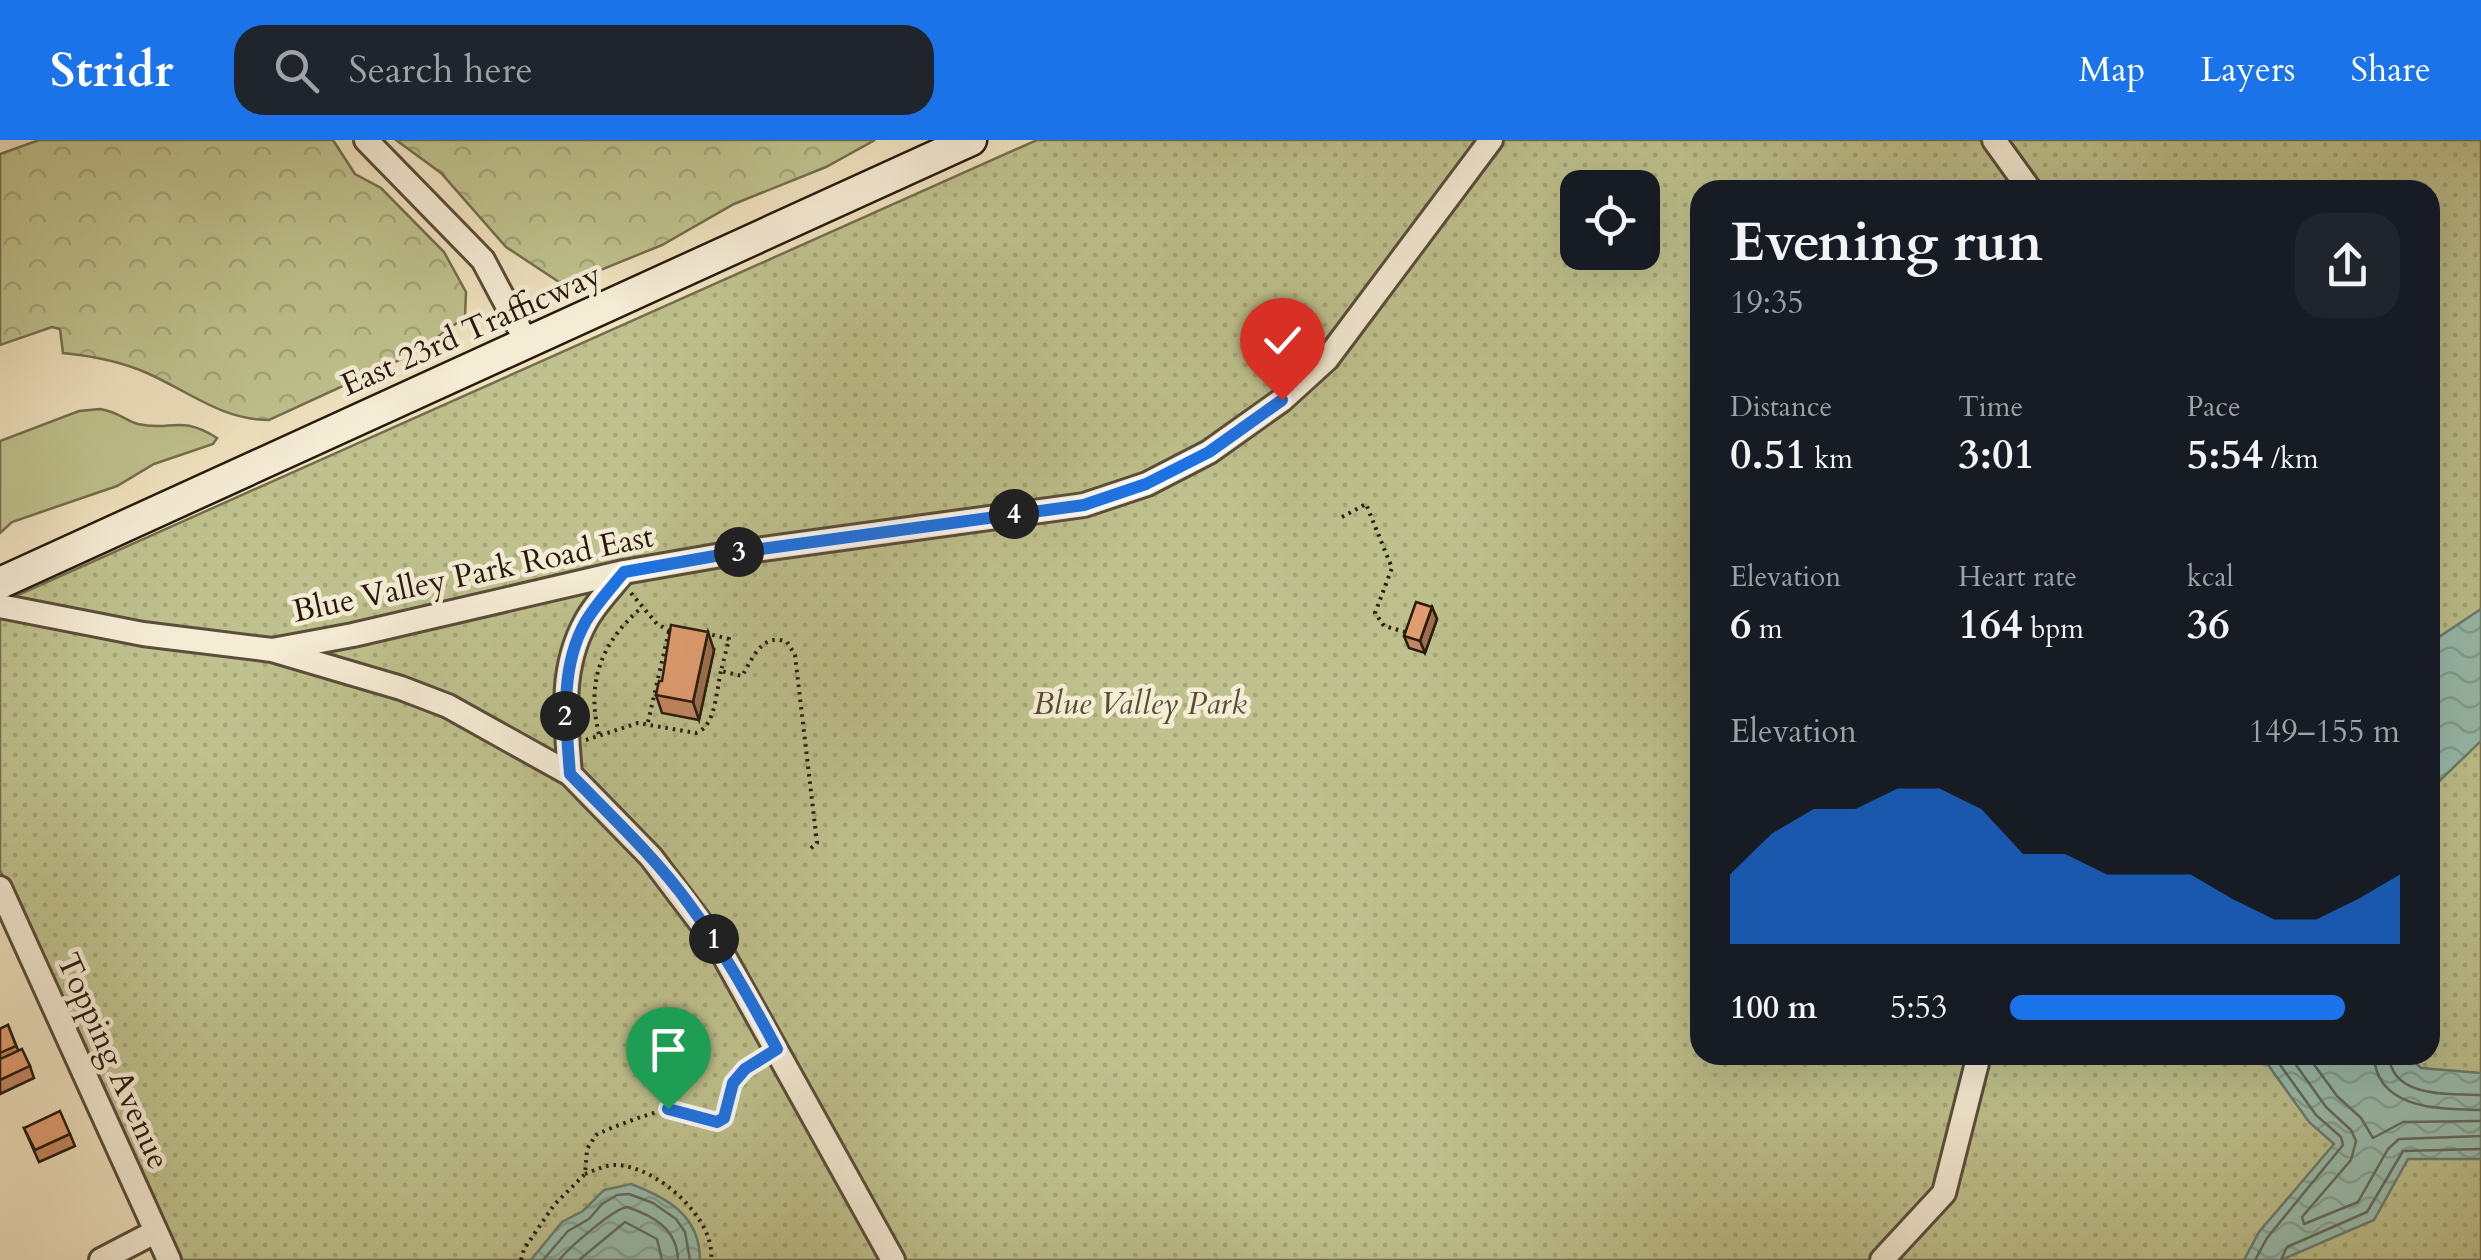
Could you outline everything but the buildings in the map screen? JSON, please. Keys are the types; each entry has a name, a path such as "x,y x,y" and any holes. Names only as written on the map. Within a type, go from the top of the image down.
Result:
{"main road":[{"name":"East 23rd Trafficway","path":"0,583 971,140"}],"street":[{"path":"366,140 483,260 527,344"},
{"name":"Blue Valley Park Road East","path":"272,650 354,636 732,553 1084,505 1146,484 1209,452 1282,400 1327,358 1490,140"},
{"path":"1993,141 2022,180"},
{"path":"569,763 567,681 574,644 588,618 620,577"},
{"path":"0,606 143,634 272,650 401,688 569,763 688,902 742,984 893,1260"},
{"name":"Topping Avenue","path":"0,888 170,1260"},
{"path":"1882,1260 1944,1193 1977,1065"},
{"path":"101,1260 155,1232"}],"path":[{"path":"1342,517 1366,504 1392,568 1375,613 1384,626 1413,635"},
{"path":"620,577 642,608 668,631 685,632"},
{"path":"600,734 593,697 596,672 609,643 642,608"},
{"path":"648,722 668,631"},
{"path":"569,763 600,734 648,722 703,732 709,724 728,639 701,632"},
{"path":"721,672 742,676 762,643 771,639 787,642 796,654 816,811 817,843 809,850"},
{"path":"585,1174 588,1149 596,1135 653,1110 668,1109 709,1122 724,1118 733,1083 745,1069 777,1049"},
{"path":"521,1260 524,1248 554,1206 585,1174 600,1168 628,1167 666,1185 700,1219 710,1235 711,1260"}],"green space":[{"path":"39,140 333,140 355,174 381,188 444,252 466,292 465,317 417,352 269,420 221,410 127,365 63,353 60,329 52,327 0,345 0,154"},
{"path":"396,140 875,140 826,167 734,204 662,245 576,280 559,282 506,247 441,173"},
{"name":"Blue Valley Park","path":"1037,140 2481,140 2481,1260 177,1260 0,870 0,603"},
{"path":"100,409 138,424 184,425 217,438 213,444 154,464 117,486 12,522 0,533 0,441 79,411"}],"water":[{"path":"2481,609 2481,741 2440,780 2440,636"},
{"path":"2268,1065 2418,1065 2481,1073 2481,1159 2408,1159 2374,1220 2281,1260 2244,1260 2259,1232 2334,1144 2309,1122"},
{"path":"631,1184 669,1203 688,1220 699,1245 700,1260 531,1260 562,1222 583,1211 604,1190"}],"route":[{"path":"668,1109 717,1122 728,1110 733,1083 745,1069 777,1049 742,984 688,902 651,857 570,774 565,721 574,644 588,618 624,572 732,553 1084,505 1146,484 1209,452 1282,400"}]}
